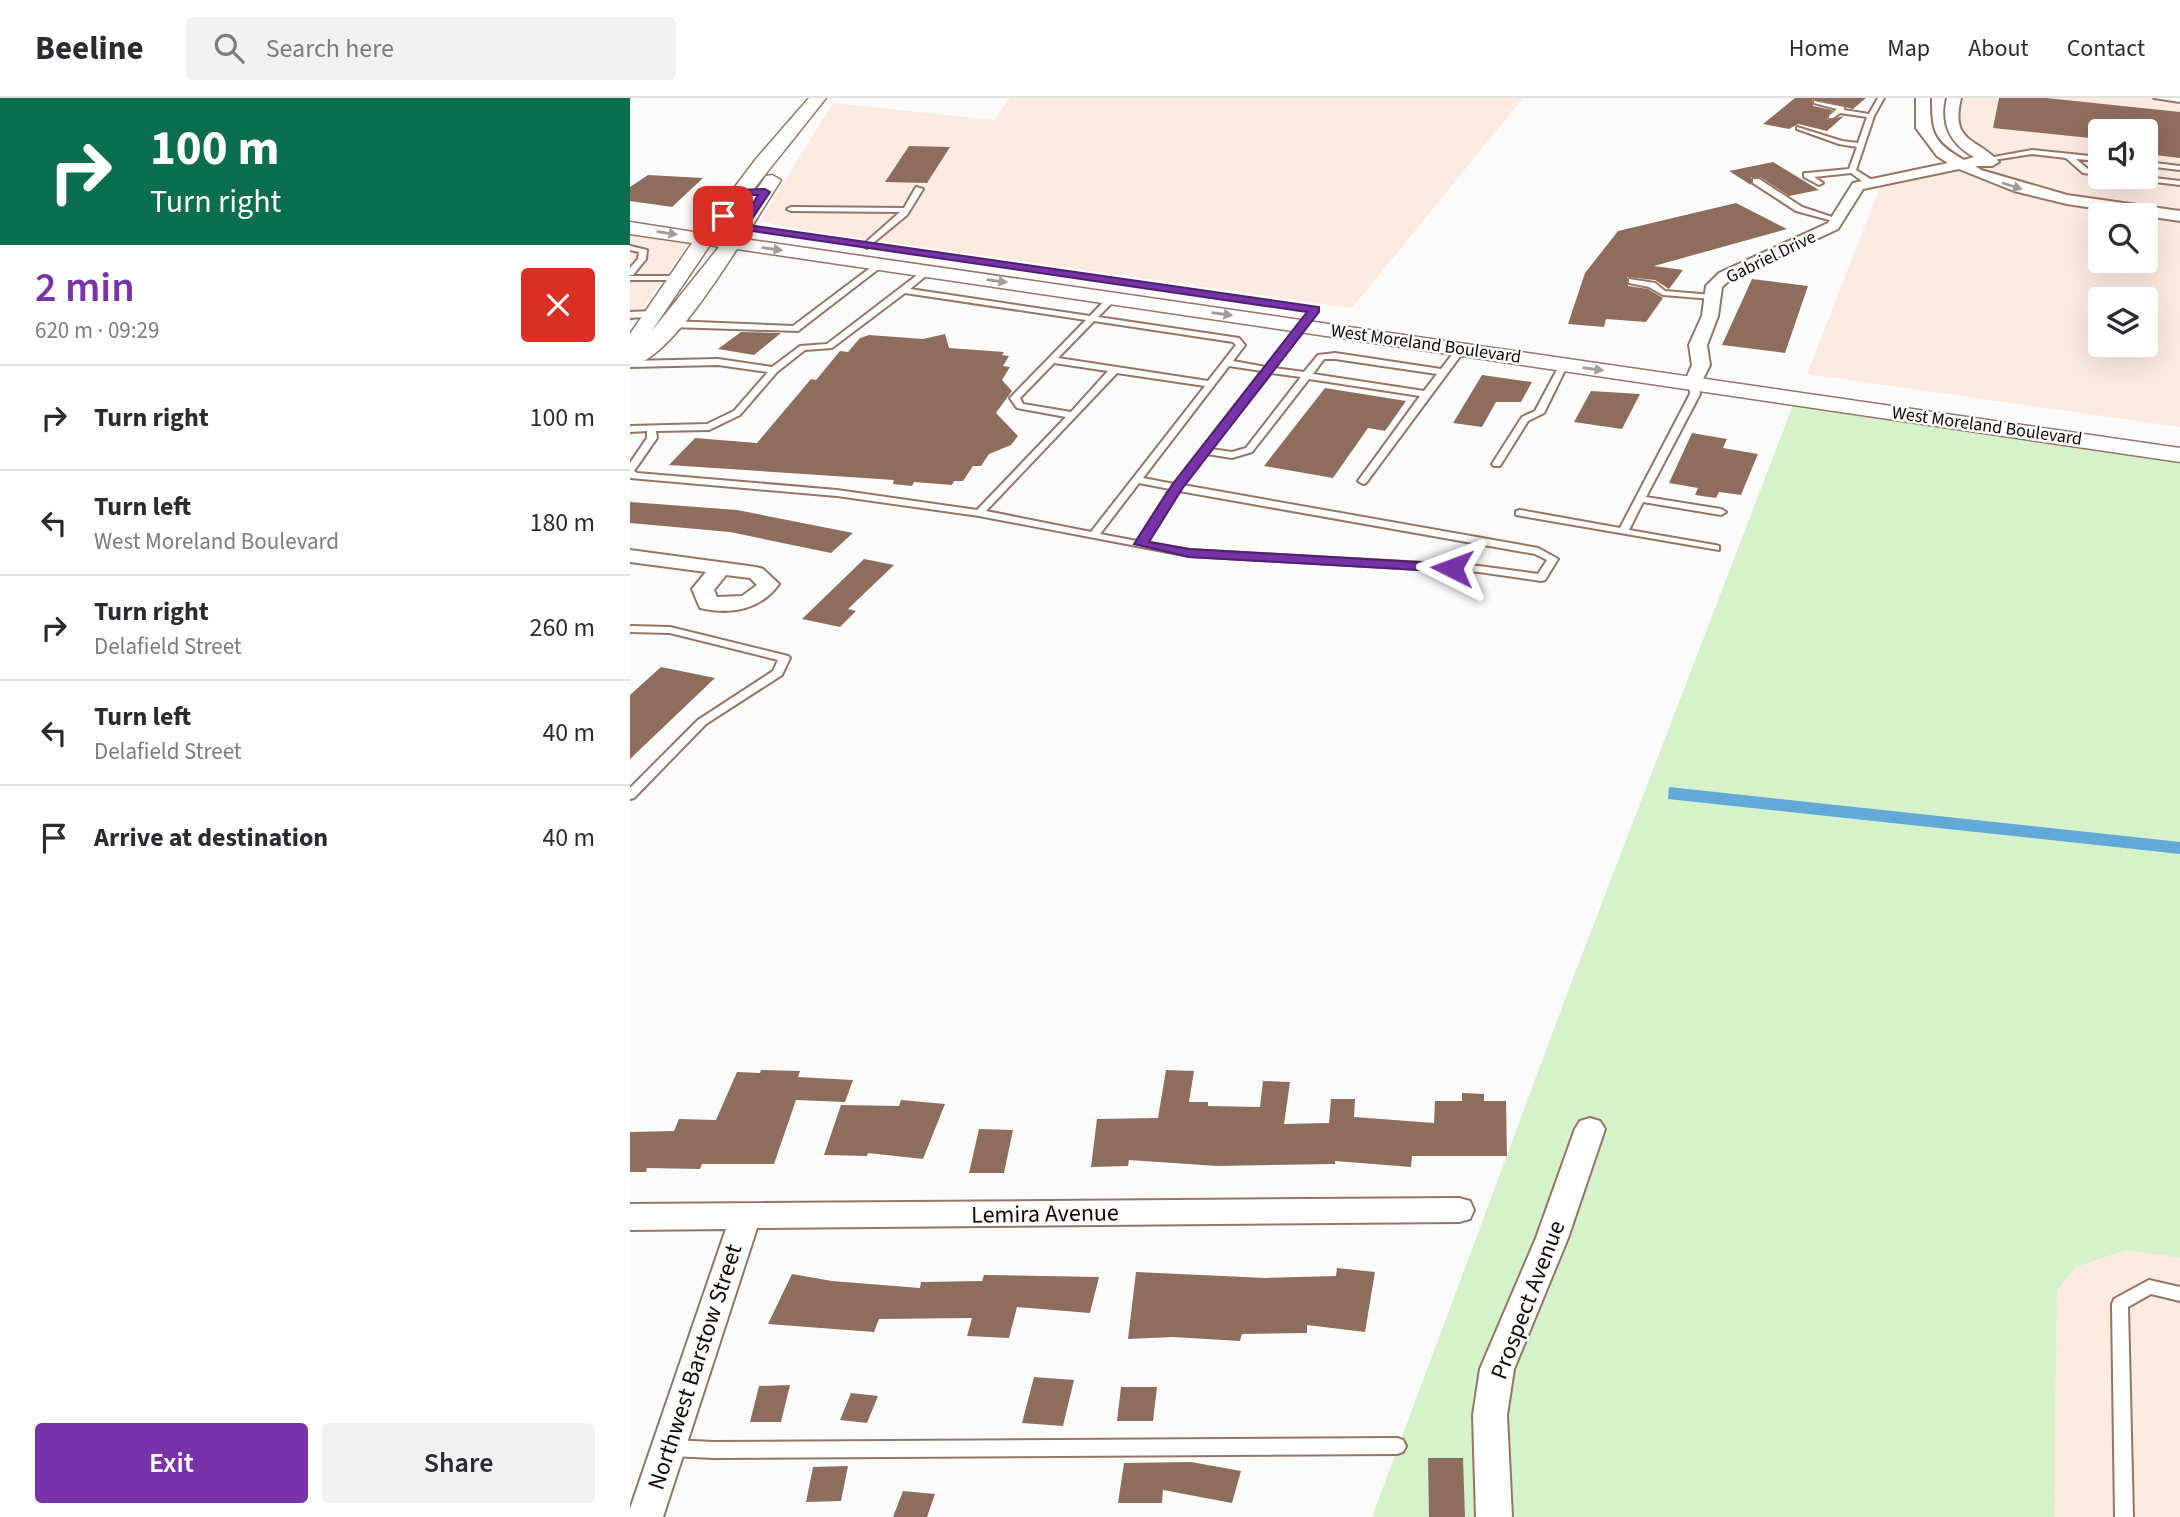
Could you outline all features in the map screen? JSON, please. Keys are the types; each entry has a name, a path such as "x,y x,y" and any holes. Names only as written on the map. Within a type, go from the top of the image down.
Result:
{"street":[{"path":"1923,98 1918,116 1924,134 1933,145 1960,164 2004,183 2048,196 2114,203"},
{"path":"1954,98 1949,118 1951,128 1966,145 1987,159 2060,186 2134,203"},
{"path":"630,363 632,350 652,314 677,278 741,192 792,136 817,99"},
{"path":"630,363 675,319 737,235 765,192 792,136"},
{"path":"1869,182 1987,159"},
{"name":"Gabriel Drive","path":"1697,374 1698,345 1710,316 1714,286 1726,276 1818,234 1837,220 1848,197 1858,187 1869,182"},
{"path":"741,192 765,192"},
{"path":"2158,206 2180,204"},
{"path":"2158,209 2180,216"},
{"name":"West Moreland Boulevard","path":"631,216 737,235 849,260 1112,298 1309,317"},
{"name":"West Moreland Boulevard","path":"737,235 867,246 1129,283 1564,364 1697,374"},
{"path":"849,260 867,246"},
{"path":"928,271 946,257"},
{"path":"677,278 706,278"},
{"path":"1112,298 1129,283"},
{"path":"652,314 675,319"},
{"name":"West Moreland Boulevard","path":"1473,345 1697,374 2079,430 2180,455"},
{"name":"West Moreland Boulevard","path":"2079,430 2180,434"},
{"path":"630,556 720,569"},
{"name":"Prospect Avenue","path":"1494,1517 1490,1415 1497,1369 1552,1238 1590,1129"},
{"name":"Lemira Avenue","path":"630,1217 1459,1210"},
{"name":"Northwest Barstow Street","path":"645,1517 745,1218"}],"lane":[{"path":"1852,171 1871,116 1881,98"},
{"path":"2157,98 2180,100"},
{"path":"1815,102 1842,108 1831,117"},
{"path":"1838,111 1871,116"},
{"path":"1799,128 1841,143 1861,145"},
{"path":"1987,159 2032,152 2088,158"},
{"path":"2068,156 2088,171"},
{"path":"2158,165 2180,168"},
{"path":"1819,183 1807,175 1852,171 1869,182"},
{"path":"2158,180 2180,183"},
{"path":"1756,181 1799,209 1837,220"},
{"path":"867,246 906,210 919,189"},
{"path":"791,209 906,210"},
{"path":"630,248 643,250 642,259 630,276"},
{"path":"675,319 725,327 746,323 796,328 881,264"},
{"path":"630,429 709,427 737,413 774,370 803,348 829,346 928,271"},
{"path":"630,276 677,278"},
{"path":"1632,281 1652,285 1663,293 1712,297"},
{"path":"903,290 1236,340 1241,345 1093,536"},
{"path":"1073,415 1020,406 1015,398 1112,298"},
{"path":"630,315 652,314"},
{"path":"1140,544 1177,488 1309,317"},
{"path":"1363,481 1443,372 1473,345"},
{"path":"1205,451 1232,455 1249,450 1321,357 1335,355 1443,372"},
{"path":"1051,360 1210,384"},
{"path":"630,363 718,362 774,370"},
{"path":"1226,363 1426,394"},
{"path":"1497,464 1525,419 1539,413 1564,364"},
{"path":"979,513 1115,369"},
{"path":"1623,531 1695,394 1697,374"},
{"path":"651,429 652,438 630,472 634,476 837,493 979,513 1189,553 1479,569 1541,578 1553,559 1538,551 1136,481"},
{"path":"1640,499 1721,512"},
{"path":"1520,513 1715,548"},
{"path":"630,629 670,630 784,658 778,673 702,722 630,795"},
{"path":"2124,1517 2120,1304 2148,1287 2180,1294"},
{"path":"668,1447 728,1450 1397,1446"}],"shaded area":[{"path":"1010,98 1523,98 1352,308 802,230 760,221 833,103 994,120"},
{"path":"1963,98 2180,98 2180,427 1807,374 1882,182 1999,160 1966,138 1958,118"},
{"path":"630,231 690,241 630,325"},
{"path":"2126,1250 2180,1258 2180,1517 2054,1517 2057,1290 2076,1267"}],"green space":[{"path":"1793,405 2180,462 2180,1258 2126,1250 2076,1267 2057,1290 2054,1517 1372,1517 1570,986"}],"water":[{"path":"1669,787 2180,842 2180,854 1668,799"}],"building":[{"path":"1795,98 1866,98 1853,109 1812,99 1813,106 1832,110 1827,120 1844,116 1827,131 1798,124 1789,129 1763,124"},
{"path":"1999,98 2046,98 2180,112 2180,158 2158,155 2158,119 2088,119 2088,138 1993,128"},
{"path":"909,146 950,147 927,183 885,182"},
{"path":"1773,162 1819,190 1789,196 1760,177 1751,177 1751,185 1729,171"},
{"path":"648,175 703,178 672,207 630,201 630,187"},
{"path":"1736,203 1787,229 1654,266 1683,270 1669,289 1655,280 1627,277 1628,286 1648,289 1663,298 1646,322 1606,319 1604,327 1568,324 1585,273 1618,231"},
{"path":"1752,279 1808,286 1785,353 1722,345"},
{"path":"741,332 781,333 754,355 718,349"},
{"path":"945,334 949,348 1004,352 1002,355 1009,356 1003,366 1010,367 1002,380 1012,391 996,413 1018,436 1011,445 989,454 981,466 973,466 963,481 954,481 952,485 914,482 912,486 893,484 894,480 669,465 695,438 757,443 811,379 816,380 840,351 848,352 860,338 869,335 923,339"},
{"path":"1482,375 1532,382 1521,402 1496,402 1482,427 1453,423"},
{"path":"1325,388 1406,401 1385,431 1368,428 1333,478 1264,466"},
{"path":"1591,391 1640,394 1622,429 1574,422"},
{"path":"1692,433 1727,439 1723,448 1758,454 1741,495 1719,492 1716,498 1695,495 1698,488 1669,483"},
{"path":"630,502 737,510 853,533 831,553 730,532 630,523"},
{"path":"864,559 894,565 848,609 856,611 840,627 802,619"},
{"path":"661,667 715,678 630,759 630,695"},
{"path":"761,1070 800,1071 798,1077 853,1080 845,1102 796,1100 774,1164 702,1164 700,1169 647,1168 646,1172 630,1172 630,1132 674,1131 679,1119 716,1120 737,1072 760,1073"},
{"path":"1166,1070 1194,1071 1189,1102 1208,1102 1208,1106 1260,1107 1263,1081 1290,1082 1284,1124 1329,1123 1331,1099 1355,1099 1354,1117 1434,1123 1435,1101 1462,1101 1462,1093 1484,1094 1484,1101 1506,1101 1507,1156 1412,1156 1411,1167 1335,1161 1335,1164 1217,1166 1129,1160 1128,1166 1091,1167 1097,1119 1158,1118"},
{"path":"901,1100 945,1104 923,1159 868,1153 867,1156 824,1155 841,1105 899,1106"},
{"path":"979,1129 1013,1130 1004,1173 969,1173"},
{"path":"1337,1268 1375,1272 1365,1332 1307,1325 1307,1333 1242,1334 1240,1341 1173,1337 1128,1339 1136,1272 1265,1278 1336,1276"},
{"path":"792,1274 832,1281 920,1288 921,1282 982,1281 984,1275 1099,1277 1090,1313 1017,1307 1009,1338 967,1336 972,1318 879,1319 874,1332 768,1324"},
{"path":"1034,1377 1074,1380 1063,1426 1022,1423"},
{"path":"790,1385 781,1422 750,1422 759,1386"},
{"path":"1121,1387 1157,1387 1153,1421 1117,1421"},
{"path":"851,1393 878,1396 867,1423 840,1420"},
{"path":"1428,1458 1463,1458 1465,1517 1429,1517"},
{"path":"1191,1462 1241,1471 1232,1503 1163,1490 1162,1503 1118,1503 1124,1463"},
{"path":"848,1466 841,1501 806,1502 813,1467"},
{"path":"903,1491 935,1494 927,1517 893,1517"}],"route":[{"path":"723,216 741,192 765,192 742,227 1315,309 1177,488 1140,544 1189,553 1452,568"}]}
